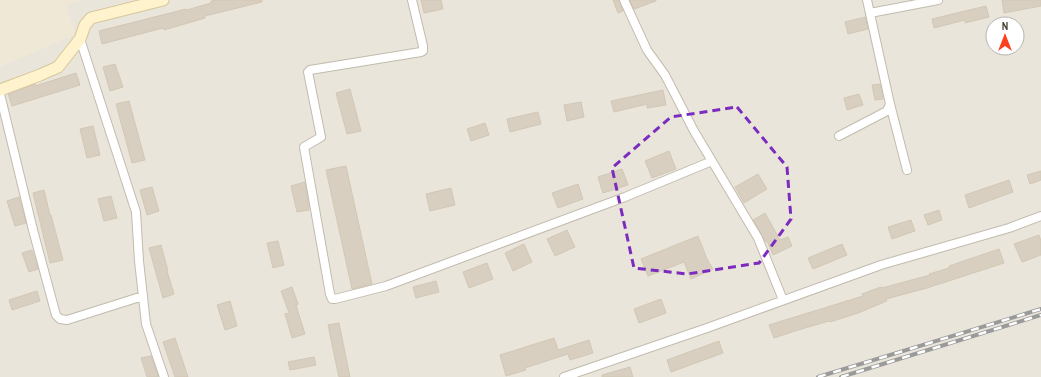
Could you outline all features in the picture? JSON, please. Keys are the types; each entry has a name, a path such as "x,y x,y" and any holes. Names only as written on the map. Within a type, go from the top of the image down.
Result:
{"street":[{"path":"0,90 58,67 80,39 85,25 92,18 163,0"},
{"path":"412,0 423,46 421,52 310,70 308,72 321,137 304,147 332,299 335,300 386,286 625,197 712,161"},
{"path":"624,0 648,50 665,75 694,131 758,238 783,300"},
{"path":"867,0 890,104 907,170"},
{"path":"870,13 938,0"},
{"path":"80,39 136,212 139,261 146,324 164,377"},
{"path":"0,94 33,230 56,315 60,319 67,320 143,296"},
{"path":"839,136 887,111 890,104"},
{"path":"564,377 707,328 881,265 1009,228 1041,216"}],"highlighted area":[{"path":"737,107 787,167 791,219 759,263 687,274 634,268 612,168 671,117"}],"shaded area":[{"path":"0,0 1041,0 1041,377 0,377"},
{"path":"0,0 82,0 66,4 76,34 0,67"}],"building":[{"path":"262,0 262,2 205,16 205,18 164,30 163,28 102,44 99,31 186,9 187,10 211,3 211,1"},
{"path":"421,0 441,0 443,9 424,13"},
{"path":"613,0 619,0 623,11 618,13"},
{"path":"630,0 656,0 656,1 634,9"},
{"path":"1002,0 1041,0 1041,6 1004,13"},
{"path":"986,6 989,16 965,23 965,20 934,28 932,19"},
{"path":"865,17 868,29 848,34 845,22"},
{"path":"115,64 123,87 110,91 103,67"},
{"path":"76,73 80,85 12,106 8,94 35,84 35,86"},
{"path":"880,84 883,99 875,100 872,85"},
{"path":"350,89 361,131 347,134 336,93"},
{"path":"663,90 666,105 647,108 647,104 614,112 611,101"},
{"path":"859,94 863,105 847,110 844,98"},
{"path":"129,101 145,160 132,163 116,104"},
{"path":"581,102 584,117 567,121 564,105"},
{"path":"538,112 541,124 510,132 507,119"},
{"path":"485,123 489,135 471,141 467,129"},
{"path":"93,126 100,155 87,158 80,129"},
{"path":"669,151 676,169 652,178 645,161"},
{"path":"346,166 372,284 352,289 326,170"},
{"path":"622,169 628,185 603,193 598,177"},
{"path":"1041,171 1041,180 1030,184 1027,175"},
{"path":"758,174 767,189 744,203 735,187"},
{"path":"1009,180 1013,192 969,208 965,195"},
{"path":"305,182 309,210 297,212 291,186"},
{"path":"578,184 583,199 558,208 552,193"},
{"path":"152,187 159,211 147,215 140,190"},
{"path":"451,188 455,205 430,211 426,194"},
{"path":"44,190 63,260 50,263 33,193"},
{"path":"111,196 117,218 104,221 98,199"},
{"path":"19,197 26,223 15,226 7,201"},
{"path":"939,210 942,220 928,225 924,215"},
{"path":"765,213 780,240 788,237 792,246 773,255 767,241 766,242 753,220"},
{"path":"911,220 915,231 892,239 888,227"},
{"path":"567,230 575,247 555,256 547,239"},
{"path":"1039,235 1041,241 1041,255 1022,262 1014,244"},
{"path":"698,236 707,259 713,269 691,279 684,262 648,276 641,259"},
{"path":"278,241 284,265 273,268 267,243"},
{"path":"524,244 532,262 513,271 505,253"},
{"path":"842,244 847,255 813,269 808,258"},
{"path":"161,245 174,294 163,298 149,248"},
{"path":"999,249 1004,263 927,288 886,299 887,301 858,313 774,338 769,325 863,296 862,294 881,287 882,288 930,275 929,274 949,268 949,266"},
{"path":"32,250 38,269 29,272 22,253"},
{"path":"487,263 493,279 469,288 463,272"},
{"path":"436,281 439,292 416,298 413,287"},
{"path":"292,287 298,304 296,305 305,334 292,338 285,314 289,313 281,291"},
{"path":"37,291 40,301 12,310 9,300"},
{"path":"661,299 666,313 639,323 634,309"},
{"path":"230,301 237,326 225,330 217,305"},
{"path":"339,323 350,377 339,377 328,325"},
{"path":"175,338 188,377 175,377 163,342"},
{"path":"554,338 558,350 589,340 593,353 570,360 568,354 506,376 500,355"},
{"path":"719,341 723,353 671,372 667,360"},
{"path":"151,356 158,377 147,377 141,358"},
{"path":"314,357 316,365 290,370 288,362"},
{"path":"630,367 633,377 602,377 602,375"}],"railway":[{"path":"818,377 1041,309"},
{"path":"841,377 1041,315"}]}
